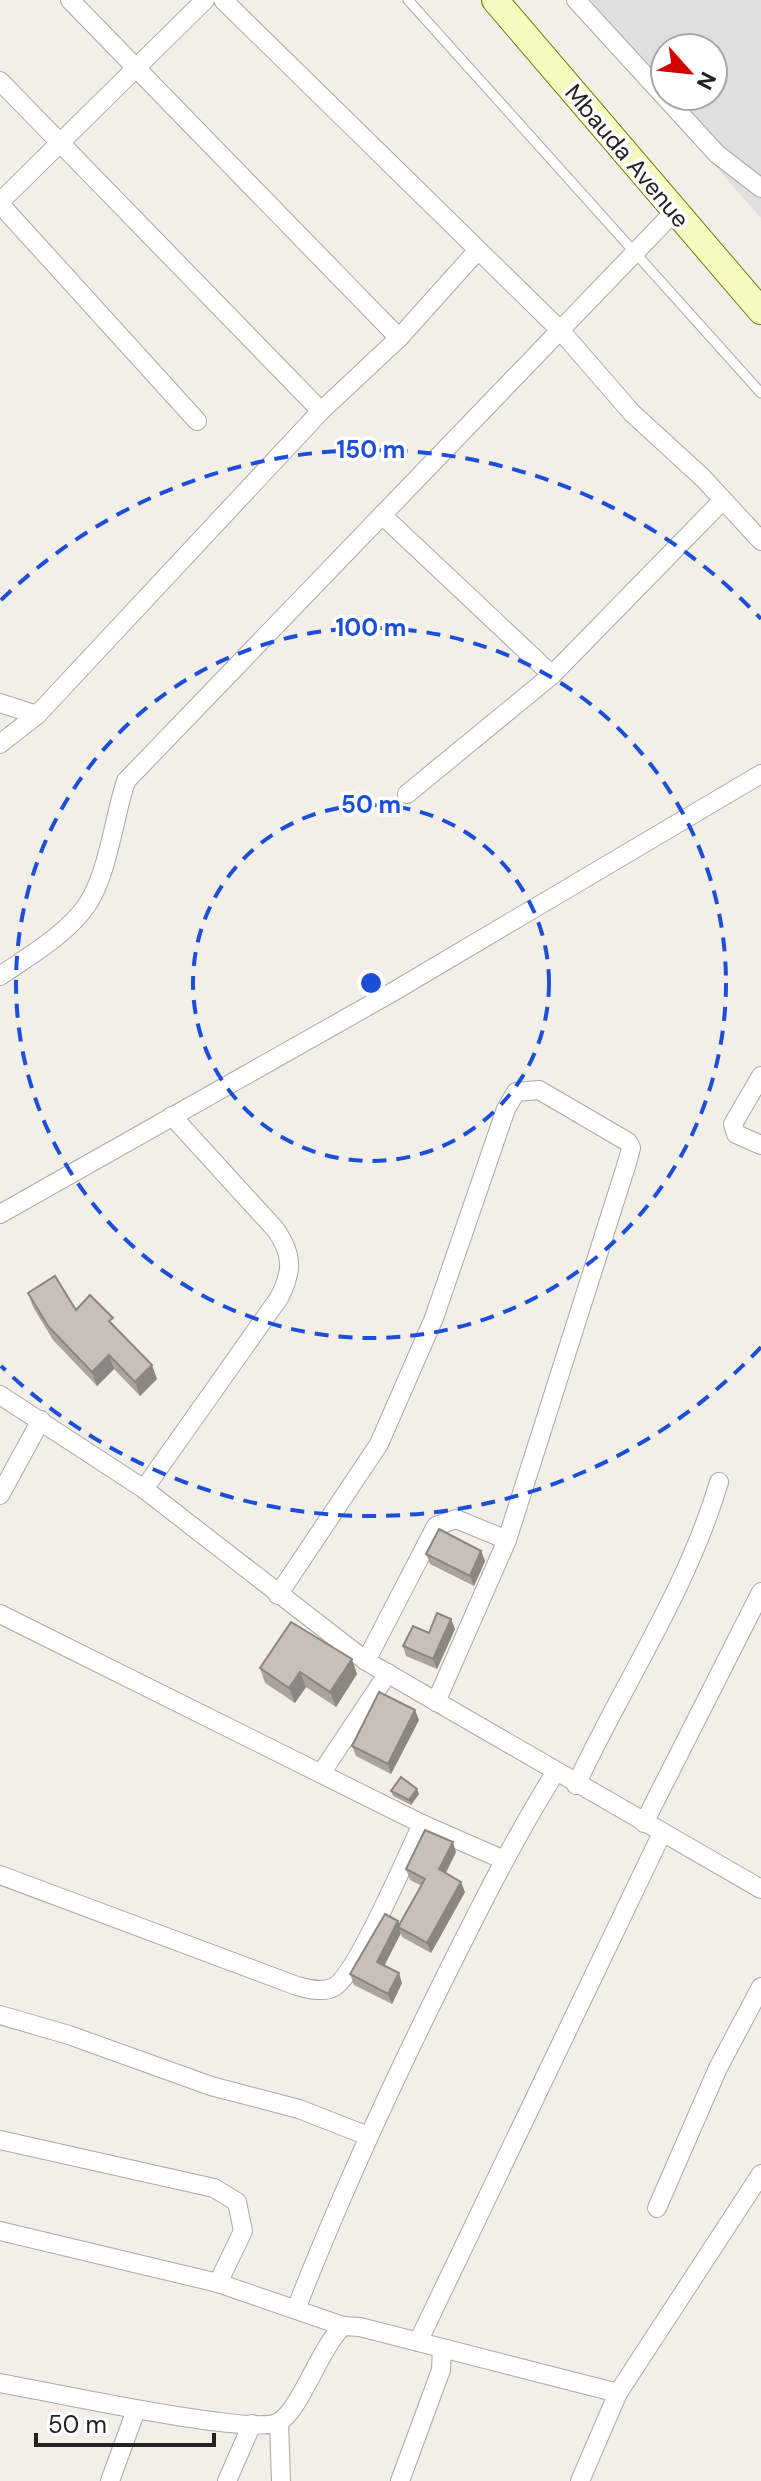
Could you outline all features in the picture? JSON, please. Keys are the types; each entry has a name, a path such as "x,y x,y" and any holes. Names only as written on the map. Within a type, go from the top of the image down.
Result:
{"street":[{"path":"70,0 399,338"},
{"path":"197,421 0,203 205,0"},
{"path":"223,0 560,330 632,413 761,541"},
{"name":"Mbauda Avenue","path":"495,0 674,212 758,301"},
{"path":"576,0 717,154 761,188"},
{"path":"0,81 321,411"},
{"path":"0,976 44,946 87,905 105,859 126,781 674,212"},
{"path":"0,744 37,715 321,411 399,338 478,250"},
{"path":"407,794 552,675 723,500"},
{"path":"382,515 552,675"},
{"path":"0,703 37,715"},
{"path":"0,1214 391,993 761,774"},
{"path":"761,1076 733,1124 736,1134 761,1145"},
{"path":"278,1595 379,1444 434,1318 506,1109 516,1092 528,1088 539,1090 628,1142 631,1148 507,1540 436,1702"},
{"path":"144,1489 279,1298 291,1264 288,1247 276,1230 172,1116"},
{"path":"0,1395 144,1489 366,1661 555,1773 761,1889"},
{"path":"0,1495 41,1420"},
{"path":"576,1785 685,1573 705,1530 719,1482"},
{"path":"366,1661 436,1526 456,1519 507,1540"},
{"path":"644,1823 761,1592"},
{"path":"0,1614 422,1824 504,1860"},
{"path":"322,1772 388,1673"},
{"path":"296,2309 368,2136 504,1860 555,1773"},
{"path":"0,1875 297,1986 324,1990 334,1987 353,1964 422,1824"},
{"path":"418,2342 662,1833"},
{"path":"657,2208 718,2068 761,1987"},
{"path":"0,2015 211,2086 299,2109 368,2136"},
{"path":"0,2140 214,2188 227,2194 237,2202 243,2231 218,2283"},
{"path":"580,2481 618,2393 761,2174"},
{"path":"0,2231 218,2283 343,2326 618,2393"},
{"path":"1,2387 136,2410 252,2424 279,2422 288,2414 325,2347 343,2326"},
{"path":"400,2481 441,2370 442,2349"},
{"path":"110,2481 136,2410"},
{"path":"279,2422 281,2481"},
{"path":"227,2481 252,2424"}],"lane":[{"path":"408,0 632,253 761,393"}],"shaded area":[{"path":"569,0 761,0 761,218 668,112 729,112 729,32 649,32 649,91"}],"building":[{"path":"55,1276 76,1310 90,1295 113,1318 109,1321 152,1365 135,1382 109,1355 92,1372 48,1326 28,1293"},
{"path":"439,1529 481,1551 470,1576 426,1554"},
{"path":"437,1613 451,1619 433,1659 403,1646 413,1626 429,1633"},
{"path":"291,1622 352,1659 330,1692 300,1672 289,1688 260,1668"},
{"path":"379,1692 415,1710 388,1764 352,1746"},
{"path":"401,1777 417,1789 409,1800 391,1791"},
{"path":"425,1830 453,1842 439,1869 461,1882 427,1943 398,1927 425,1879 406,1869"},
{"path":"385,1914 398,1921 377,1962 399,1973 388,1994 350,1974"}]}
